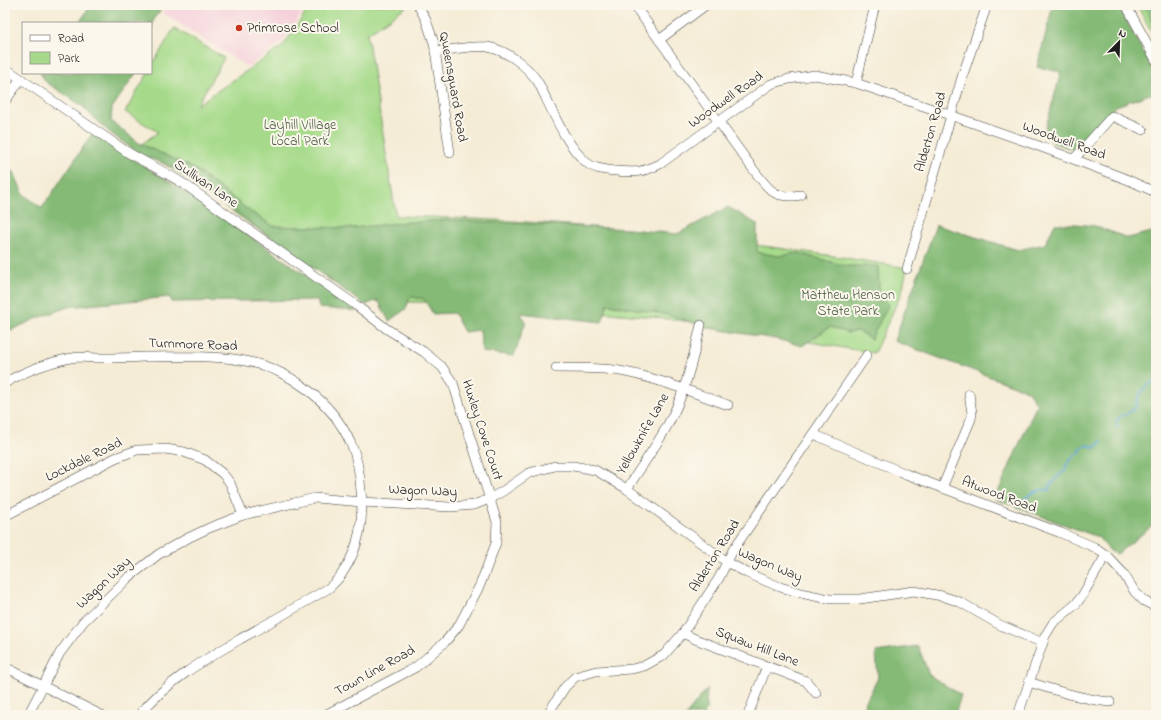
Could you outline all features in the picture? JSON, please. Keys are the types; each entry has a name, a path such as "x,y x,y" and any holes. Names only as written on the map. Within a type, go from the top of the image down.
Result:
{"street":[{"name":"Queensguard Road","path":"418,5 426,20 434,43 450,153"},
{"path":"634,5 769,189 782,196 801,195"},
{"path":"659,40 706,5"},
{"path":"856,83 875,5"},
{"name":"Alderton Road","path":"907,269 950,114 986,5"},
{"path":"1126,5 1156,60"},
{"name":"Woodwell Road","path":"435,52 463,48 487,47 506,54 523,65 532,73 538,82 570,144 588,164 602,170 639,172 647,170 660,164 771,84 789,79 815,75 856,83 950,114 1074,159 1155,192"},
{"name":"Sullivan Lane","path":"5,68 127,152 184,184 386,329"},
{"path":"5,101 21,79"},
{"path":"1074,159 1112,116 1143,130"},
{"name":"Yellowknife Lane","path":"627,489 663,434 684,389 701,325"},
{"name":"Huxley Cove Court","path":"386,329 424,352 442,367 453,383 489,499"},
{"name":"Alderton Road","path":"547,715 565,687 575,677 596,671 620,671 632,669 644,666 664,655 683,633 719,578 733,550 867,355"},
{"name":"Turnmore Road","path":"5,383 36,368 78,357 200,357 240,360 257,364 291,378 314,394 342,425 352,444 359,466 362,502 360,531 352,557 343,573 329,588 208,658 169,685 148,704 139,715"},
{"path":"556,368 615,370 649,378 728,405"},
{"path":"942,488 970,420 972,413 969,394"},
{"name":"Atwood Road","path":"813,434 942,488 1094,547 1106,555 1123,573 1135,592 1144,601 1156,607"},
{"name":"Lockdale Road","path":"5,516 115,458 137,450 166,449 184,452 205,460 222,474 230,484 243,515"},
{"name":"Wagon Way","path":"28,715 60,653 83,622 128,578 159,554 209,528 243,515 315,498 450,508 474,505 503,491 529,473 555,466 572,466 595,470 627,489 727,562 747,573 780,587 829,599 860,599 914,591 942,596 960,602 1000,625 1043,642"},
{"name":"Town Line Road","path":"325,715 416,667 445,642 458,625 480,585 496,543 497,522 489,499"},
{"path":"1018,715 1045,636 1053,623 1076,604 1106,555"},
{"name":"Squaw Hill Lane","path":"683,633 695,639 806,681 816,693"},
{"path":"748,715 766,666"},
{"path":"5,667 101,715"},
{"path":"1029,682 1068,694 1110,702"}],"shaded area":[{"name":"Primrose School","path":"168,5 308,5 281,43 248,67 162,13"}],"green space":[{"path":"91,5 165,5 155,17 152,26 152,22 80,22"},
{"name":"Layhill Village Local Park","path":"311,5 407,6 367,34 396,216 460,218 650,232 839,257 907,269 902,292 874,353 653,317 577,310 462,303 360,301 139,146 158,132 125,112 147,74 152,74 152,65 174,28 224,58 197,105 283,46"},
{"path":"1053,5 1118,5 1156,76 1156,92 1116,106 1075,150 1053,143 1044,134 1061,72 1037,67"},
{"path":"1137,5 1156,5 1156,41"},
{"path":"1144,5 1156,5 1156,32"},
{"name":"Matthew Henson State Park","path":"41,74 135,74 112,108 111,121 139,143 195,169 251,212 273,226 352,228 407,222 449,220 629,229 677,234 728,207 757,224 757,252 778,256 798,253 846,266 878,266 878,294 889,304 871,339 858,331 848,333 830,327 802,346 776,339 709,328 669,315 608,304 602,322 520,313 526,321 514,356 482,352 480,330 464,332 454,313 433,314 424,299 410,297 406,309 389,321 378,300 365,305 175,168 139,154 109,132 81,105 46,82"},
{"path":"92,134 178,187 358,311 319,308 317,300 171,302 170,297 68,307 7,332 5,329 5,169 14,172 23,194 42,208"},
{"name":"Matthew Henson State Park","path":"1055,224 1095,226 1128,238 1156,231 1156,283 1149,292 1156,317 1156,523 1117,554 1110,551 1098,537 995,499 1037,404 1028,391 894,341 936,225 1018,250 1045,244"},
{"path":"918,646 929,675 961,695 955,715 859,715 878,678 876,652"},
{"path":"707,689 706,710 704,715 686,715"}],"waterway":[{"path":"1118,428 1116,422 1121,415 1124,416 1136,407 1138,398 1143,391 1156,380"},
{"path":"1020,504 1029,495 1036,491 1049,490 1051,483 1053,483 1058,476 1066,470 1065,468 1067,464 1076,454 1081,453 1080,450 1084,446 1088,445 1094,448 1102,441"}],"place":[{"name":"Primrose School","path":"239,28"}]}
